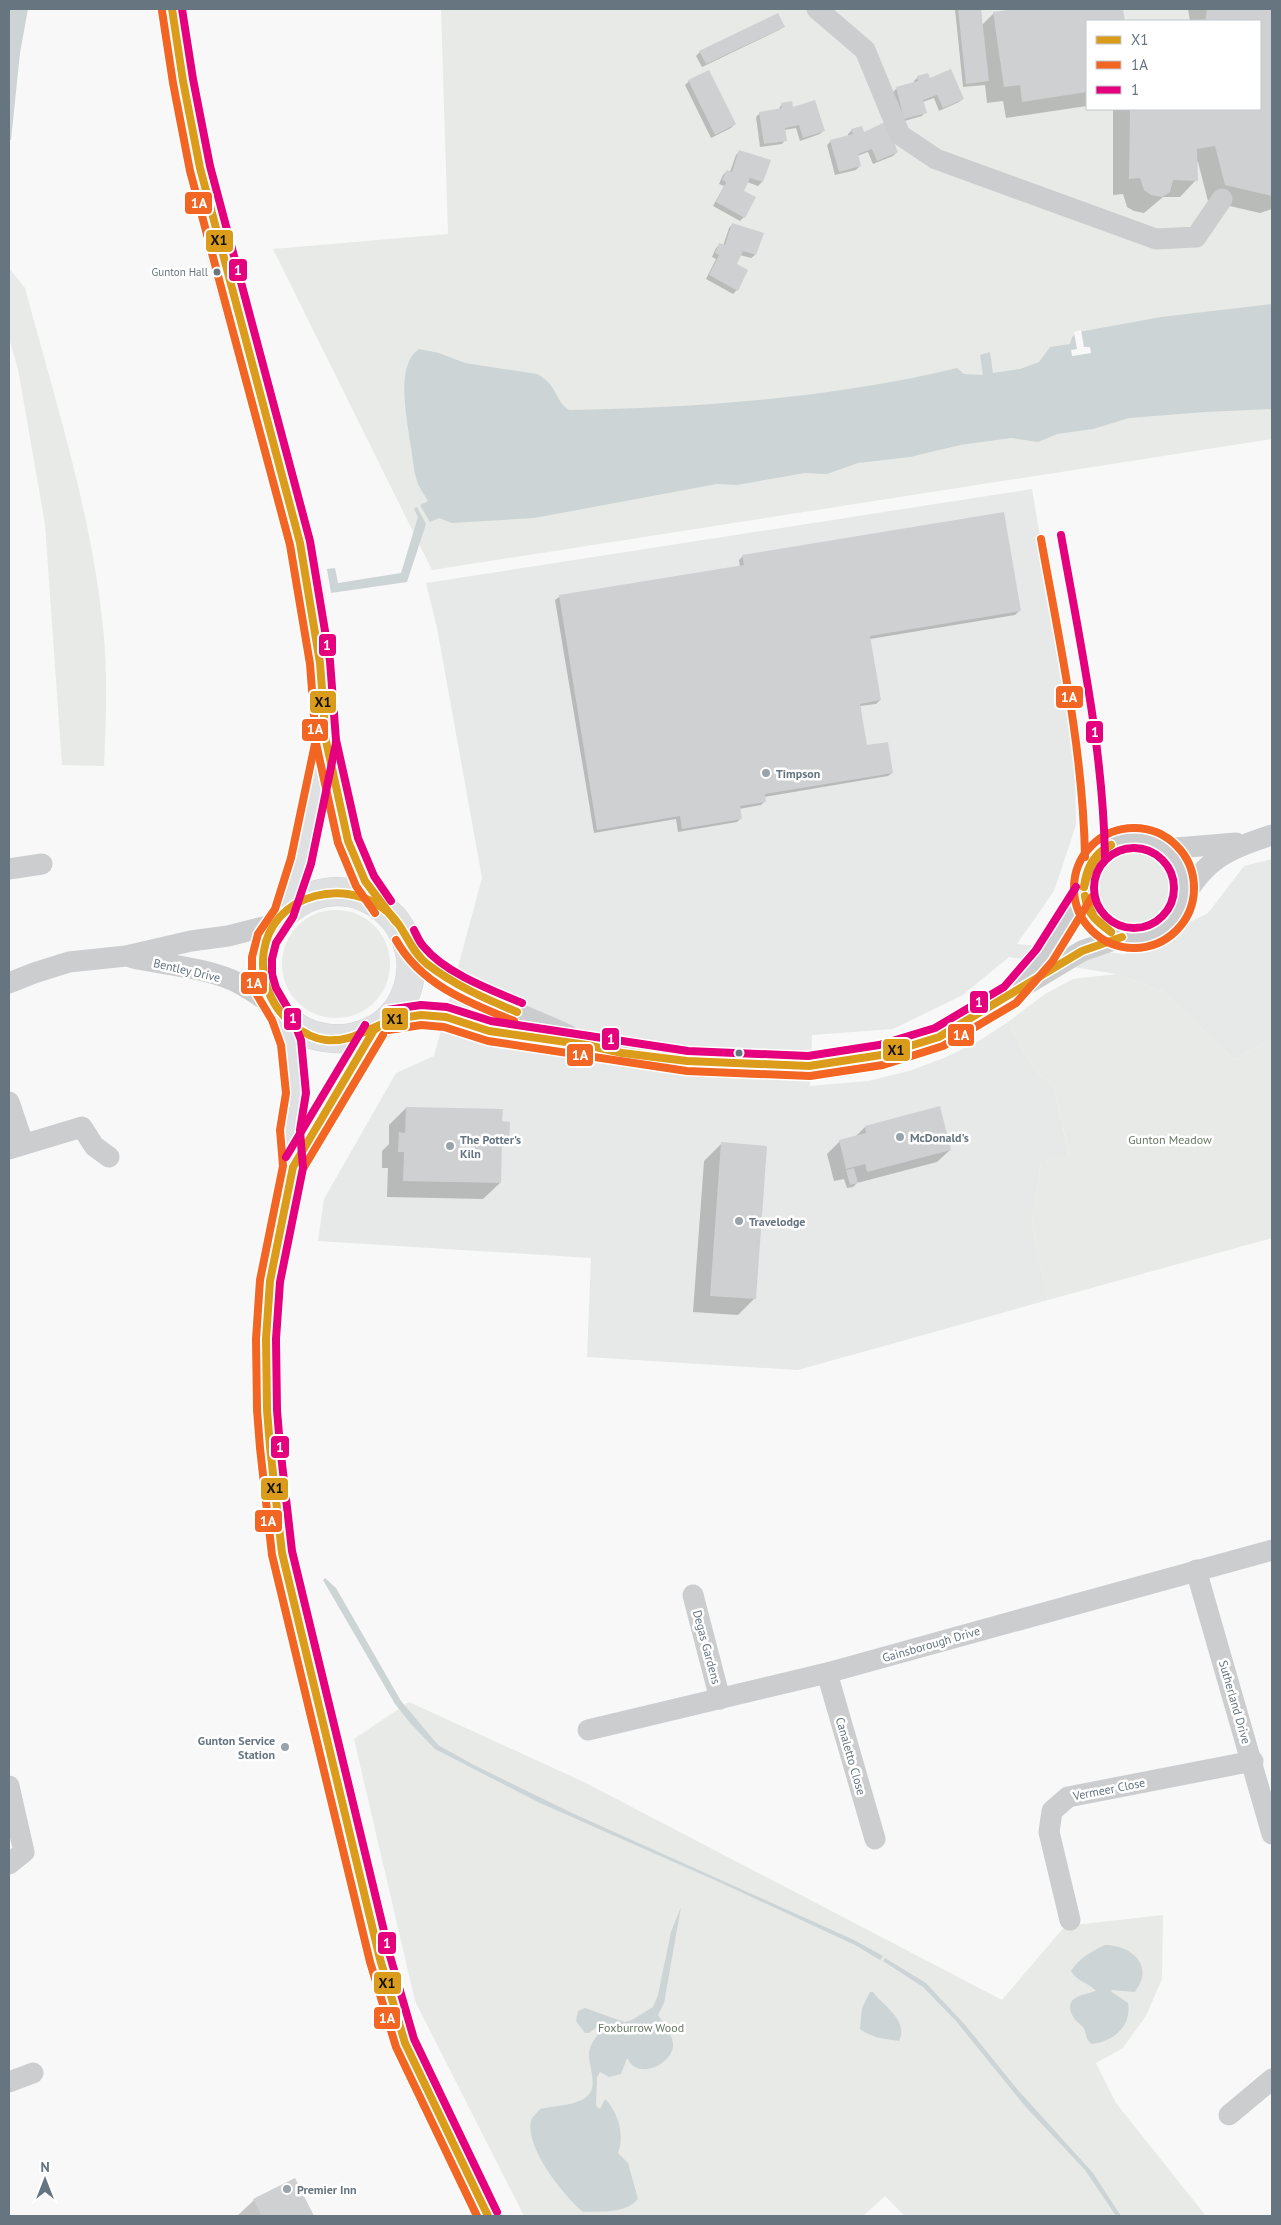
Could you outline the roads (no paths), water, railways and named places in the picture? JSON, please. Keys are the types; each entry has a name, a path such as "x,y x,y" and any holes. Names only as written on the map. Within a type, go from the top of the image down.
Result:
{"highway":[{"path":"172,9 183,81 200,168 300,543 320,663 326,741 348,841 365,881 383,907 395,919 404,935 411,962 409,983 403,1000 381,1025 292,1167"},
{"path":"326,741 301,861 279,918 267,939 262,958 262,975 267,992 291,1043 296,1094 290,1130 292,1167 270,1281 266,1339 267,1410 282,1553 377,1950 405,2043 488,2216"},
{"path":"279,918 302,900 325,892 349,892 383,907"},
{"path":"277,1010 304,1033 326,1039 351,1039 381,1025"}],"street":[{"path":"817,9 865,50 900,135 936,159 1156,239 1196,238 1222,199"},
{"path":"1084,892 1089,910 1100,925 1110,932 1122,937 1140,938 1152,935 1171,922 1194,881 1219,856 1249,842 1272,835"},
{"path":"1010,996 1044,956 1084,892 1089,868 1095,857 1111,844 1131,839 1141,839 1164,849 1176,863 1183,880 1184,892 1181,904"},
{"path":"1164,849 1249,842"},
{"path":"10,864 42,864"},
{"name":"Bentley Drive","path":"9,983 34,972 69,962 126,956 191,941 228,936 279,918"},
{"path":"404,935 416,954 455,982 588,1045"},
{"path":"381,1025 421,1015 446,1018 489,1031 588,1045 622,1053 687,1061 809,1066 881,1055 940,1037 1082,951 1122,937"},
{"name":"Bentley Drive","path":"126,956 185,967 233,981 277,1010"},
{"path":"9,1102 16,1146 82,1127 94,1146 109,1157"},
{"name":"Gainsborough Drive","path":"588,1730 827,1673 1272,1550"},
{"name":"Sutherland Drive","path":"1196,1570 1272,1834"},
{"name":"Degas Gardens","path":"693,1595 720,1699"},
{"name":"Canaletto Close","path":"827,1673 875,1839"},
{"name":"Vermeer Close","path":"1070,1920 1049,1832 1052,1811 1068,1797 1252,1761"},
{"path":"9,1786 24,1852 9,1864"},
{"path":"9,2082 33,2073"},
{"path":"1229,2115 1272,2079"}],"place":[{"name":"Gunton Hall","path":"217,272"},
{"name":"Timpson","path":"766,773"},
{"name":"McDonald's","path":"900,1137"},
{"name":"The Potter's Kiln","path":"450,1146"},
{"name":"Travelodge","path":"739,1221"},
{"name":"Gunton Service Station","path":"285,1747"},
{"name":"Premier Inn","path":"287,2189"}],"park label":[{"name":"Gunton Meadow","path":"1170,1139"},
{"name":"Foxburrow Wood","path":"641,2027"}]}
